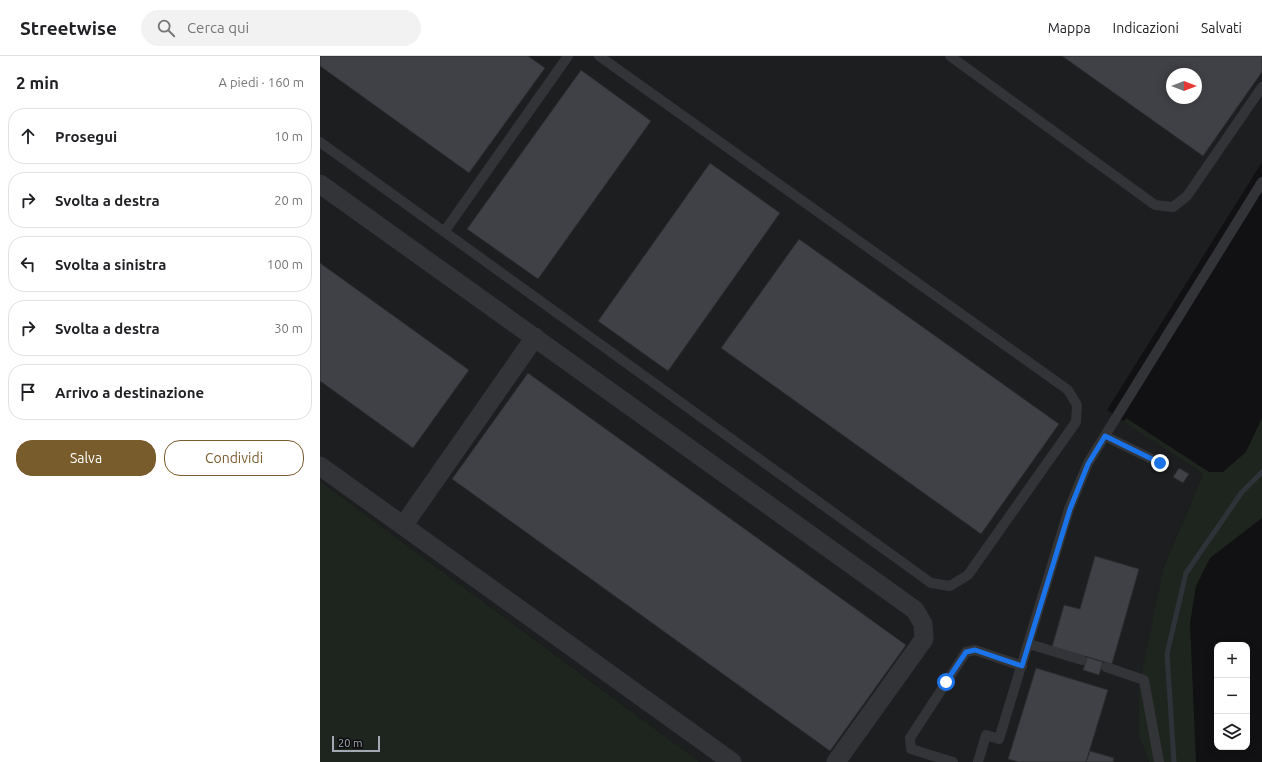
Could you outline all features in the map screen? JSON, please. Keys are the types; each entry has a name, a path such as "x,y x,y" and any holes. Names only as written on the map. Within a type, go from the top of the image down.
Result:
{"street":[{"path":"320,184 915,610 923,624 924,639 836,762"},
{"path":"403,526 535,337"},
{"path":"320,466 732,762"}],"lane":[{"path":"444,232 568,56"},
{"path":"320,142 931,583 950,586 968,575 1076,422 1077,405 1068,390 599,56"},
{"path":"950,56 1155,205 1174,207 1187,196 1262,87"},
{"path":"978,762 986,735 999,739 1070,509 1088,464 1262,182"},
{"path":"1105,436 1160,463"},
{"path":"1028,644 1082,660"},
{"path":"953,762 911,749 910,738 966,652 975,650 1022,666"},
{"path":"1106,667 1144,680 1159,762"}],"shaded area":[{"path":"320,56 1262,56 1262,162 1107,410 1203,474 1164,566 1139,737 1149,762 700,762 320,481"},
{"path":"1126,418 1209,472 1223,472 1246,452 1262,418 1262,518 1210,558 1196,586 1190,623 1196,762 1149,762 1139,737 1139,686 1164,566 1203,474 1124,422"},
{"path":"320,481 700,762 320,762"}],"building":[{"path":"320,56 528,56 545,68 469,173 320,66"},
{"path":"1062,56 1262,56 1262,72 1203,156"},
{"path":"581,70 651,121 538,279 467,229"},
{"path":"710,163 780,213 668,371 598,321"},
{"path":"799,239 1059,424 981,534 721,348"},
{"path":"320,263 469,370 413,448 320,381"},
{"path":"528,373 906,645 830,751 452,479"},
{"path":"1179,468 1189,474 1183,483 1173,477"},
{"path":"1095,556 1139,569 1112,664 1052,647 1064,605 1080,609"},
{"path":"1087,657 1103,662 1099,675 1083,670"},
{"path":"1036,668 1108,690 1086,762 1019,762 1008,759"},
{"path":"1090,751 1114,758 1113,762 1086,762"}],"waterway":[{"path":"1174,762 1167,654 1186,573 1242,492 1262,472"}],"route":[{"path":"946,682 966,652 975,650 1022,666 1070,509 1088,464 1105,436 1160,463"}]}
